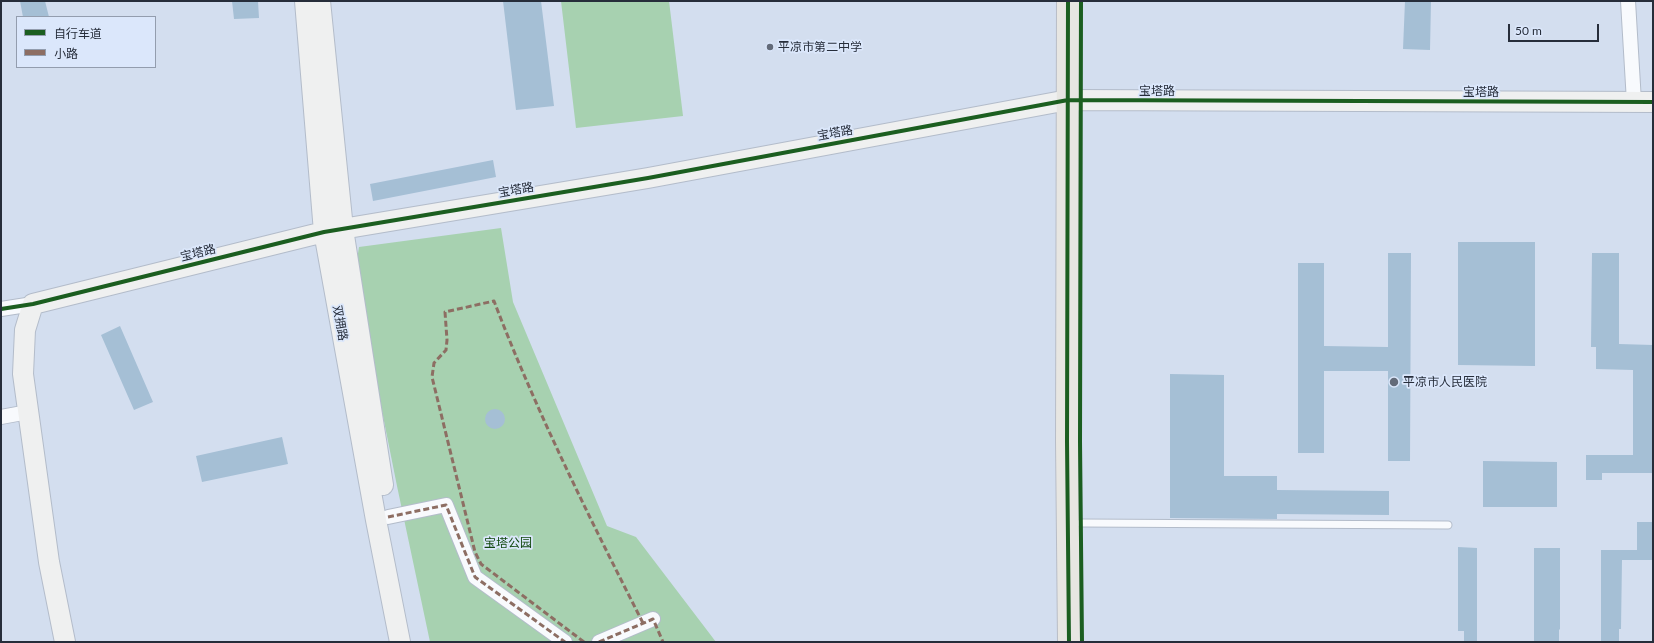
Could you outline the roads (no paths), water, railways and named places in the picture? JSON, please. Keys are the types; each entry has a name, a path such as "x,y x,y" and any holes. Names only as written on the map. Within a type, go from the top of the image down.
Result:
{"main road":[{"path":"1068,1 1074,101 1074,355 1069,642"},
{"path":"1074,101 1081,1"},
{"path":"1074,355 1081,523 1082,642"}],"street":[{"name":"双拥路","path":"305,1 333,230 376,520 400,642"},
{"name":"双拥路","path":"320,1 333,230 413,642"},
{"path":"1628,1 1643,102"},
{"name":"宝塔路","path":"33,304 333,230 648,178 1074,101 1643,102"},
{"path":"1,309 33,304 25,330 23,374 49,562 65,642"},
{"path":"1,417 28,412"},
{"path":"388,517 446,504 475,577 565,642"},
{"path":"599,642 654,619"}],"lane":[{"path":"1081,523 1448,525"}],"place":[{"name":"平凉市第二中学","path":"770,47"},
{"name":"平凉市人民医院","path":"1394,382"}],"park label":[{"name":"宝塔公园","path":"508,543"}]}
